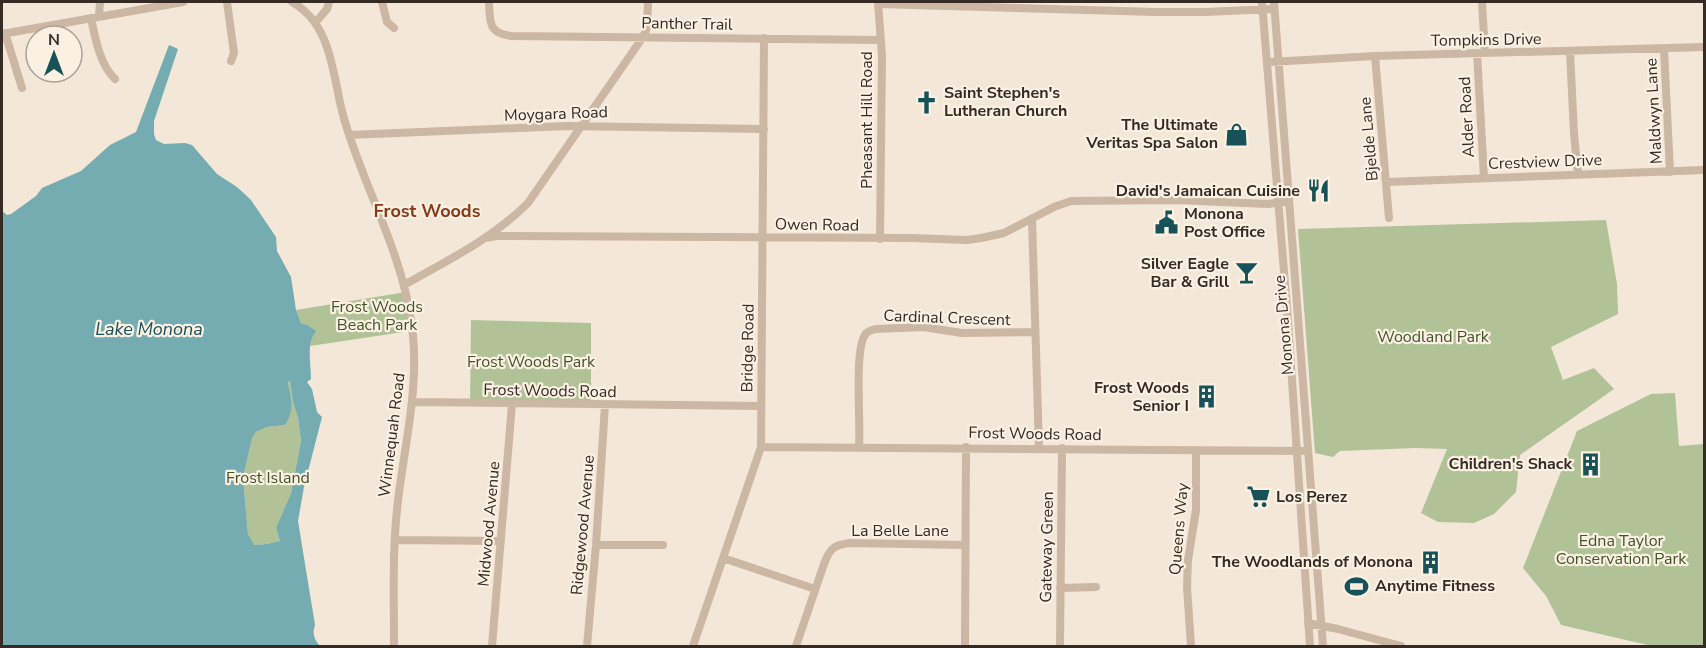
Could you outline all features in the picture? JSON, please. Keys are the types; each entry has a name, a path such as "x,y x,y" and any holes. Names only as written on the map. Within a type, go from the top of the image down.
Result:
{"street":[{"path":"100,2 93,30 106,68 115,79"},
{"path":"22,88 3,34 183,2"},
{"path":"227,2 234,53 231,61"},
{"name":"Winnequah Road","path":"292,2 306,11 315,22 329,53 349,135 404,285 413,337 412,402 397,502 394,646"},
{"path":"315,22 327,9 329,2"},
{"path":"382,2 387,22 394,28"},
{"name":"Panther Trail","path":"489,2 491,25 502,35 511,36 881,39"},
{"path":"485,238 514,217 528,203 643,37 647,28 648,2"},
{"path":"1146,2 1146,11"},
{"name":"Alder Road","path":"1482,2 1484,178"},
{"path":"878,3 1205,12 1274,5"},
{"name":"Pheasant Hill Road","path":"878,3 881,39 880,239"},
{"name":"Monona Drive","path":"1274,5 1323,646"},
{"name":"Monona Drive","path":"1262,6 1298,451 1310,646"},
{"name":"Bridge Road","path":"693,646 761,447 764,38"},
{"name":"Tompkins Drive","path":"1268,62 1375,56 1704,47"},
{"name":"Maldwyn Lane","path":"1664,49 1670,171"},
{"path":"1570,51 1578,174"},
{"name":"Bjelde Lane","path":"1375,56 1389,219"},
{"name":"Moygara Road","path":"349,135 580,126 764,129"},
{"name":"Crestview Drive","path":"1387,182 1704,170"},
{"name":"Owen Road","path":"404,285 485,238 762,237 967,240 1004,233 1054,207 1071,201 1288,201"},
{"path":"506,237 514,217"},
{"path":"1032,219 1039,448"},
{"name":"Cardinal Crescent","path":"859,447 859,354 864,336 870,330 923,327 962,333 1035,332"},
{"name":"Frost Woods Road","path":"412,402 761,406"},
{"name":"Midwood Avenue","path":"492,646 512,404"},
{"name":"Ridgewood Avenue","path":"587,646 605,405"},
{"name":"Frost Woods Road","path":"761,447 1309,451"},
{"path":"965,646 966,447"},
{"name":"Gateway Green","path":"1060,646 1062,448"},
{"name":"Queens Way","path":"1191,646 1187,578 1196,510 1196,450"},
{"path":"396,540 501,541"},
{"name":"La Belle Lane","path":"796,646 828,553 838,545 850,543 966,545"},
{"path":"596,545 663,545"},
{"path":"723,558 815,589"},
{"path":"1060,588 1096,587"},
{"path":"1308,623 1401,646"}],"green space":[{"name":"Woodland Park","path":"1606,220 1617,284 1618,314 1551,347 1563,380 1594,368 1614,389 1520,455 1516,492 1494,514 1474,523 1438,522 1421,513 1447,449 1340,451 1333,457 1315,453 1298,229"},
{"name":"Frost Woods Beach Park","path":"406,292 410,331 310,346 312,336 307,325 301,323 296,310"},
{"name":"Frost Woods Park","path":"471,320 591,323 591,405 470,404"},
{"name":"Frost Island","path":"290,378 301,441 291,493 276,528 280,541 253,545 248,534 243,478 252,437 256,432 267,427 285,425 291,405 288,383"},
{"name":"Edna Taylor Conservation Park","path":"1675,393 1679,446 1704,444 1704,646 1652,646 1561,625 1546,596 1523,568 1577,431 1651,394"}],"water":[{"name":"Lake Monona","path":"169,45 178,49 154,121 156,140 164,144 192,145 217,174 237,187 251,200 276,237 277,251 291,277 296,310 301,323 316,331 310,348 311,379 307,382 312,389 317,412 322,417 298,521 315,625 314,634 320,646 2,646 2,211 7,215 11,214 36,196 42,188 81,171 110,145 136,132","holes":["290,380 301,441 291,493 276,528 280,541 254,545 248,534 243,478 252,438 256,432 267,427 285,425 291,409 288,383"]}],"place":[{"name":"Saint Stephen's Lutheran Church","path":"926,102"},
{"name":"The Ultimate Veritas Spa Salon","path":"1236,134"},
{"name":"David's Jamaican Cuisine","path":"1318,191"},
{"name":"Monona Post Office","path":"1166,223"},
{"name":"Silver Eagle Bar & Grill","path":"1247,273"},
{"name":"Frost Woods Senior I","path":"1207,397"},
{"name":"Children's Shack","path":"1590,464"},
{"name":"Los Perez","path":"1258,497"},
{"name":"The Woodlands of Monona","path":"1431,562"},
{"name":"Anytime Fitness","path":"1357,586"}],"district":[{"name":"Frost Woods","path":"427,211"}]}
